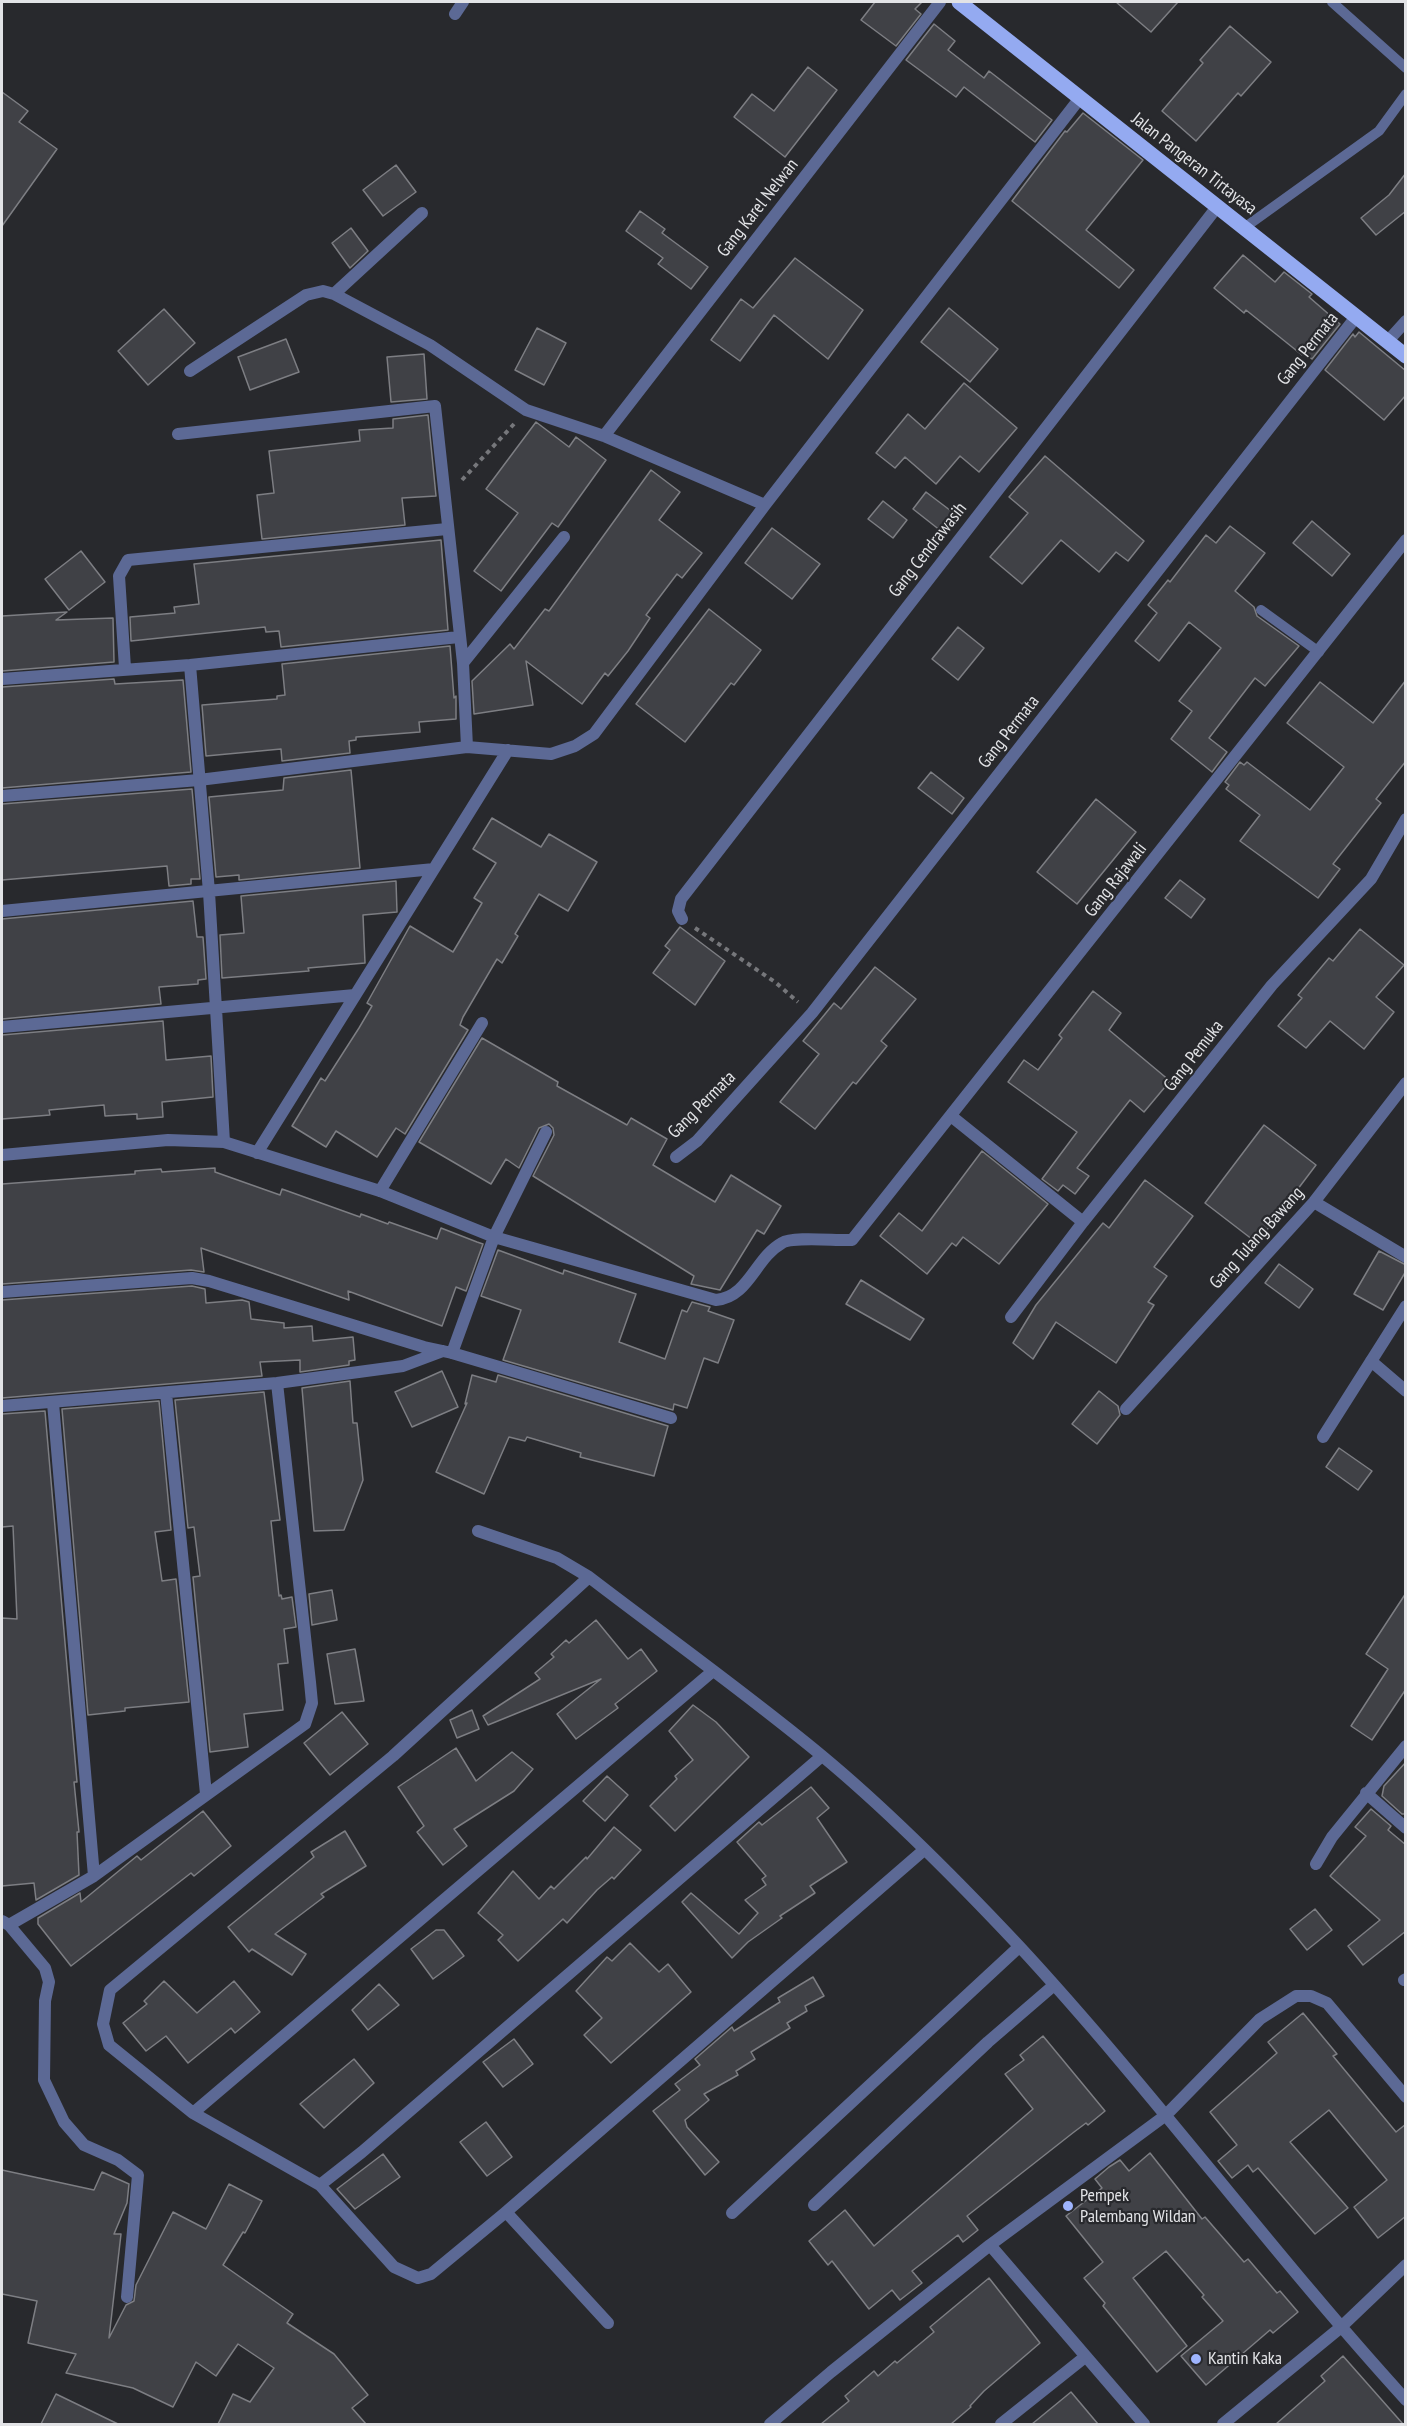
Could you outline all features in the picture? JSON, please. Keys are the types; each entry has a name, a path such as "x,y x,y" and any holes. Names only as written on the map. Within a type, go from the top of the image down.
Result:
{"main road":[{"name":"Jalan Pangeran Tirtayasa","path":"959,2 1406,356"}],"street":[{"path":"455,14 463,2"},
{"name":"Gang Karel Nelwan","path":"604,436 940,2"},
{"path":"2,796 199,780 467,747 551,754 575,746 594,735 765,505 1080,98"},
{"name":"Gang Cendrawasih","path":"682,919 678,911 681,899 1217,207"},
{"path":"334,294 422,213"},
{"path":"190,371 306,295 323,291 334,294 430,345 526,410 604,436 765,505"},
{"name":"Gang Permata","path":"676,1156 697,1141 812,1013 1356,317"},
{"path":"1387,342 1406,321"},
{"path":"178,434 435,406 463,663 467,747"},
{"path":"125,668 118,576 128,560 447,529"},
{"path":"463,663 564,537"},
{"name":"Gang Rajawali","path":"494,1237 716,1300 735,1296 771,1251 783,1241 852,1240 1406,540"},
{"path":"2,679 125,668 190,665 459,638"},
{"path":"190,665 218,1008 224,1142"},
{"path":"257,1153 508,750"},
{"name":"Gang Pemuka","path":"1011,1317 1083,1222 1272,985 1371,879 1404,824"},
{"path":"2,911 434,869"},
{"path":"2,1027 355,995"},
{"path":"380,1191 482,1023"},
{"name":"Gang Tulang Bawang","path":"1126,1409 1314,1202 1406,1083"},
{"path":"951,1116 1083,1222"},
{"path":"448,1352 494,1237 546,1132"},
{"path":"2,1155 168,1140 224,1142 380,1191 494,1237"},
{"path":"1314,1202 1406,1257"},
{"path":"2,1292 192,1278 228,1285 424,1347 448,1352 671,1418"},
{"path":"1323,1437 1406,1306"},
{"path":"2,1406 277,1383 403,1366 448,1352"},
{"path":"1371,1361 1406,1391"},
{"path":"127,2298 138,2175 118,2160 84,2145 64,2122 44,2080 45,2001 49,1982 45,1968 5,1923 94,1876 305,1724 312,1703 277,1383"},
{"path":"166,1393 206,1794"},
{"path":"53,1403 94,1876"},
{"path":"478,1531 557,1558 589,1577 822,1756 924,1850 1019,1947 1166,2115 1340,2328 1406,2400"},
{"path":"589,1577 393,1756 110,1990 103,2024 109,2046 193,2113 320,2186 394,2267 418,2278 431,2274 506,2212 924,1850"},
{"path":"193,2113 713,1671"},
{"path":"1316,1864 1332,1837 1406,1746"},
{"path":"320,2186 363,2152 822,1756"},
{"path":"1366,1793 1406,1828"},
{"path":"732,2213 1019,1947"},
{"path":"814,2205 988,2042 1053,1986"},
{"path":"770,2424 831,2372 990,2245 1166,2115 1260,2019 1296,1996 1311,1996 1327,2003 1406,2097"},
{"path":"506,2212 608,2323"},
{"path":"990,2245 1144,2424"},
{"path":"1223,2424 1340,2328 1406,2265"},
{"path":"1001,2424 1085,2356"}],"lane":[{"path":"1332,2 1406,68"},
{"path":"1245,228 1379,131 1406,94"},
{"path":"1261,610 1319,652"}],"path":[{"path":"446,497 526,410"},
{"path":"682,919 775,982 812,1013"}],"building":[{"path":"875,2 922,2 915,9 921,14 896,46 861,20"},
{"path":"1116,2 1178,2 1151,32"},
{"path":"934,24 955,41 948,50 984,78 989,71 1052,120 1035,142 964,87 956,97 906,60"},
{"path":"1230,26 1271,62 1241,96 1238,93 1196,141 1162,111 1203,63 1200,60"},
{"path":"808,67 837,90 785,157 734,117 752,94 774,111"},
{"path":"2,92 28,111 19,122 57,149 2,226"},
{"path":"1083,113 1143,160 1086,230 1134,270 1119,288 1012,201 1065,131 1067,132"},
{"path":"396,165 416,192 383,216 363,190"},
{"path":"1406,173 1406,211 1376,235 1361,218 1389,195"},
{"path":"640,211 665,229 662,233 708,267 691,289 658,264 663,258 626,231"},
{"path":"351,228 368,251 350,268 332,243"},
{"path":"1243,255 1275,282 1284,272 1312,294 1309,297 1340,324 1312,359 1304,353 1302,355 1246,310 1244,313 1214,288"},
{"path":"795,258 863,310 828,359 774,315 740,361 711,340 741,299 753,308"},
{"path":"949,308 998,349 970,382 921,342"},
{"path":"164,309 195,343 148,385 118,351"},
{"path":"537,328 566,343 544,385 515,370"},
{"path":"1359,332 1406,371 1406,395 1384,420 1325,370 1353,334 1355,337"},
{"path":"286,339 299,372 250,390 238,357"},
{"path":"424,354 427,399 391,402 387,357"},
{"path":"964,383 1017,428 979,472 960,456 936,484 905,457 895,468 876,453 908,414 925,429"},
{"path":"428,415 436,496 402,498 405,525 262,539 257,495 274,493 269,451 360,441 359,430 393,428 393,419"},
{"path":"536,422 569,447 576,437 606,460 558,527 552,523 501,591 474,571 518,513 486,489"},
{"path":"1045,456 1144,541 1128,561 1116,552 1099,572 1061,540 1022,584 990,557 1028,513 1009,497"},
{"path":"651,470 680,492 659,520 702,553 682,578 677,574 646,615 650,618 628,651 608,676 605,673 582,704 526,661 533,705 474,714 472,681 510,644 514,649 545,609 549,611"},
{"path":"926,492 955,514 941,531 913,509"},
{"path":"883,501 907,520 893,538 868,519"},
{"path":"1312,521 1350,554 1332,576 1293,543"},
{"path":"1230,526 1265,553 1235,591 1254,607 1257,616 1299,646 1265,686 1255,678 1209,738 1227,752 1212,772 1171,739 1192,711 1179,701 1221,648 1189,622 1159,661 1135,641 1157,613 1148,605 1168,580 1170,582 1206,535 1216,543"},
{"path":"772,528 820,564 792,599 745,563"},
{"path":"441,540 448,630 281,647 279,631 266,632 265,627 131,641 130,617 175,613 174,607 199,604 194,564"},
{"path":"81,551 105,582 69,610 45,579"},
{"path":"709,609 761,650 734,685 731,683 685,742 636,704"},
{"path":"67,612 56,620 113,618 114,662 2,671 2,616"},
{"path":"958,627 984,648 958,680 932,659"},
{"path":"450,646 454,698 456,696 456,719 419,722 420,732 356,737 356,740 349,741 350,753 282,761 281,749 206,756 202,705 277,699 277,696 285,695 282,664"},
{"path":"114,679 115,684 183,680 191,772 2,788 2,687"},
{"path":"1406,680 1406,761 1376,799 1381,803 1333,864 1340,869 1318,898 1240,841 1260,815 1226,789 1229,785 1225,782 1240,762 1244,765 1247,762 1310,810 1344,767 1287,723 1320,682 1373,723"},
{"path":"351,770 360,868 239,880 239,875 216,877 209,797 283,790 284,778"},
{"path":"931,772 964,798 952,814 918,788"},
{"path":"192,789 200,879 191,879 191,884 169,886 167,866 2,880 2,804"},
{"path":"1096,799 1136,832 1077,904 1037,872"},
{"path":"492,818 541,847 549,834 597,862 568,911 539,894 515,934 518,936 502,963 497,959 463,1017 460,1025 468,1030 405,1134 396,1128 377,1157 336,1131 326,1147 292,1126 321,1078 325,1081 372,1006 367,1003 410,926 453,952 482,903 474,898 496,863 473,849"},
{"path":"1180,880 1205,899 1191,918 1165,898"},
{"path":"396,881 397,912 363,915 365,963 308,968 309,971 222,978 220,935 244,933 241,896"},
{"path":"193,901 197,937 203,937 206,979 198,980 198,984 159,987 161,1004 2,1019 2,919"},
{"path":"680,927 725,961 695,1005 653,973 670,950 665,946"},
{"path":"1360,929 1404,965 1376,997 1394,1012 1364,1049 1330,1021 1306,1048 1278,1026 1302,998 1298,995 1329,958 1333,961"},
{"path":"875,967 916,999 881,1041 887,1046 856,1084 853,1082 815,1129 780,1102 819,1054 803,1041 834,1003 841,1009"},
{"path":"1093,991 1121,1013 1109,1030 1170,1081 1144,1112 1130,1100 1077,1168 1089,1176 1075,1194 1063,1185 1058,1191 1042,1179 1077,1132 1008,1082 1024,1060 1038,1070 1062,1038 1059,1035"},
{"path":"163,1021 166,1060 211,1056 213,1097 162,1102 163,1117 137,1119 137,1114 105,1116 104,1105 49,1110 50,1115 2,1119 2,1035"},
{"path":"482,1038 558,1082 557,1086 627,1125 631,1118 667,1139 653,1165 715,1202 731,1175 781,1206 764,1234 757,1230 720,1290 691,1284 694,1276 533,1176 554,1135 553,1128 549,1124 539,1128 519,1168 506,1159 491,1184 419,1142"},
{"path":"1264,1125 1316,1165 1257,1243 1205,1203"},
{"path":"982,1151 1048,1204 999,1264 963,1237 956,1246 952,1243 927,1274 880,1236 899,1213 922,1231"},
{"path":"215,1168 215,1172 280,1195 282,1189 360,1217 361,1214 388,1224 389,1222 437,1239 441,1228 483,1244 466,1291 456,1287 442,1326 348,1291 349,1300 201,1248 204,1272 191,1270 2,1284 2,1184 135,1174 135,1171 161,1169 162,1172"},
{"path":"1145,1180 1193,1216 1154,1267 1167,1276 1148,1302 1154,1305 1116,1363 1056,1322 1033,1359 1013,1343 1036,1305 1103,1223 1109,1228"},
{"path":"498,1250 563,1274 564,1270 636,1294 619,1342 665,1359 682,1310 687,1312 692,1302 710,1307 708,1311 734,1320 718,1363 704,1358 687,1408 674,1404 673,1410 503,1360 521,1310 481,1296"},
{"path":"1379,1251 1406,1265 1406,1271 1383,1310 1354,1294"},
{"path":"1279,1264 1313,1289 1299,1308 1265,1283"},
{"path":"861,1280 924,1319 910,1340 846,1304"},
{"path":"192,1286 205,1289 206,1303 242,1300 249,1302 251,1319 284,1323 284,1328 312,1326 313,1341 353,1337 355,1360 349,1361 349,1365 300,1372 300,1360 260,1362 262,1376 2,1398 2,1300"},
{"path":"442,1371 458,1407 412,1427 395,1392"},
{"path":"472,1375 496,1382 498,1375 668,1426 654,1476 580,1457 581,1453 527,1437 525,1441 509,1437 484,1494 436,1472 467,1403 465,1404"},
{"path":"350,1381 353,1423 357,1423 363,1480 344,1530 314,1531 302,1388"},
{"path":"1099,1391 1118,1406 1120,1415 1097,1444 1072,1424"},
{"path":"264,1392 280,1520 271,1521 279,1596 281,1595 282,1599 292,1597 296,1627 284,1629 288,1663 278,1664 283,1710 244,1714 248,1747 210,1752 193,1577 200,1576 194,1527 188,1528 175,1400"},
{"path":"159,1401 171,1530 155,1532 162,1581 176,1579 189,1702 125,1708 125,1711 88,1715 62,1409"},
{"path":"45,1411 77,1782 74,1782 79,1832 77,1832 79,1875 36,1900 34,1883 2,1886 2,1618 17,1619 13,1526 2,1527 2,1414"},
{"path":"1339,1448 1372,1471 1358,1490 1326,1467"},
{"path":"332,1590 337,1620 312,1625 309,1594"},
{"path":"1406,1593 1406,1689 1372,1740 1351,1726 1388,1669 1366,1654"},
{"path":"596,1620 628,1659 641,1649 657,1671 615,1704 618,1708 576,1739 557,1714 601,1679 488,1725 483,1716 540,1679 535,1673 554,1657 551,1654 566,1640 569,1643"},
{"path":"355,1649 364,1701 335,1704 327,1654"},
{"path":"693,1705 716,1722 749,1757 675,1831 650,1806 677,1779 675,1776 693,1760 669,1731"},
{"path":"472,1710 479,1729 457,1738 450,1720"},
{"path":"342,1712 368,1744 330,1775 304,1743"},
{"path":"456,1748 476,1781 512,1752 533,1769 514,1791 454,1829 467,1846 443,1865 417,1832 424,1826 398,1787"},
{"path":"1406,1762 1406,1814 1402,1814 1382,1796 1384,1786"},
{"path":"607,1776 628,1795 605,1821 583,1801"},
{"path":"811,1787 829,1808 817,1818 847,1862 810,1886 815,1893 780,1916 782,1918 748,1942 732,1958 682,1902 691,1893 739,1934 758,1913 745,1900 766,1885 762,1879 766,1876 737,1842 759,1822 762,1825"},
{"path":"1371,1809 1391,1826 1388,1830 1406,1845 1406,1931 1363,1965 1348,1946 1380,1920 1330,1876 1366,1836 1355,1827"},
{"path":"203,1811 231,1846 194,1876 191,1873 71,1966 38,1924 38,1918 80,1893 81,1902 137,1856 141,1860"},
{"path":"614,1827 641,1850 614,1879 612,1877 597,1890 567,1923 563,1919 518,1961 498,1940 503,1935 478,1913 513,1871 539,1899 551,1886 554,1889 586,1857 587,1859"},
{"path":"345,1831 366,1866 321,1894 324,1897 275,1934 306,1954 292,1975 252,1949 249,1952 228,1927 314,1857 311,1852"},
{"path":"1315,1909 1332,1930 1307,1950 1290,1929"},
{"path":"436,1930 444,1930 464,1956 433,1979 411,1949"},
{"path":"630,1943 659,1972 668,1964 691,1992 611,2063 584,2035 602,2018 576,1991 607,1957 612,1961"},
{"path":"813,1977 824,1996 805,2006 807,2011 787,2023 790,2028 751,2052 755,2059 736,2071 738,2075 704,2094 709,2100 685,2120 687,2127 719,2162 705,2175 653,2111 680,2090 675,2084 700,2065 695,2059 732,2027 734,2031 780,2002 778,1998"},
{"path":"164,1981 197,2013 234,1981 260,2012 235,2033 231,2028 188,2063 166,2036 146,2051 123,2023 147,2004 144,2001"},
{"path":"379,1984 399,2005 368,2030 352,2010"},
{"path":"1303,2013 1337,2054 1333,2056 1396,2132 1406,2124 1406,2216 1378,2238 1354,2207 1387,2180 1329,2110 1290,2142 1348,2208 1315,2234 1258,2168 1253,2172 1248,2165 1232,2178 1218,2161 1237,2145 1210,2112 1277,2053 1268,2042"},
{"path":"1043,2036 1105,2111 1088,2125 1086,2123 1074,2132 967,2216 978,2230 963,2242 958,2235 912,2271 922,2283 900,2300 892,2290 869,2309 832,2261 828,2265 809,2241 845,2210 874,2246 1033,2109 1005,2074 1024,2060 1020,2055"},
{"path":"514,2039 533,2064 503,2087 483,2062"},
{"path":"354,2059 374,2083 324,2128 300,2104"},
{"path":"486,2122 512,2157 487,2176 460,2142"},
{"path":"1150,2153 1202,2219 1205,2217 1244,2262 1248,2259 1277,2293 1280,2291 1298,2312 1273,2333 1270,2330 1206,2385 1181,2356 1223,2321 1202,2297 1204,2295 1166,2251 1133,2278 1187,2346 1157,2372 1103,2306 1105,2303 1084,2278 1103,2262 1066,2216 1102,2188 1095,2179 1109,2167 1120,2160 1129,2171"},
{"path":"383,2154 400,2177 355,2209 337,2189"},
{"path":"2,2170 94,2190 102,2172 129,2184 127,2203 114,2234 121,2234 109,2338 126,2305 134,2301 136,2285 173,2212 206,2229 229,2184 262,2201 245,2233 243,2232 223,2265 293,2314 287,2323 334,2354 368,2395 352,2408 366,2424 218,2424 233,2394 250,2402 274,2368 238,2344 216,2376 196,2362 173,2407 133,2388 66,2373 76,2354 28,2343 37,2301 2,2294"},
{"path":"989,2278 1040,2343 984,2391 971,2407 951,2424 821,2424 849,2401 845,2396 874,2371 878,2376 895,2361 897,2363 934,2332 930,2327"},
{"path":"1343,2356 1403,2424 1276,2424 1325,2381 1321,2376"},
{"path":"1071,2392 1098,2424 1032,2424"},
{"path":"56,2394 118,2424 41,2424"}],"place":[{"name":"Pempek Palembang Wildan","path":"1068,2206"},
{"name":"Kantin Kaka","path":"1196,2359"}]}
